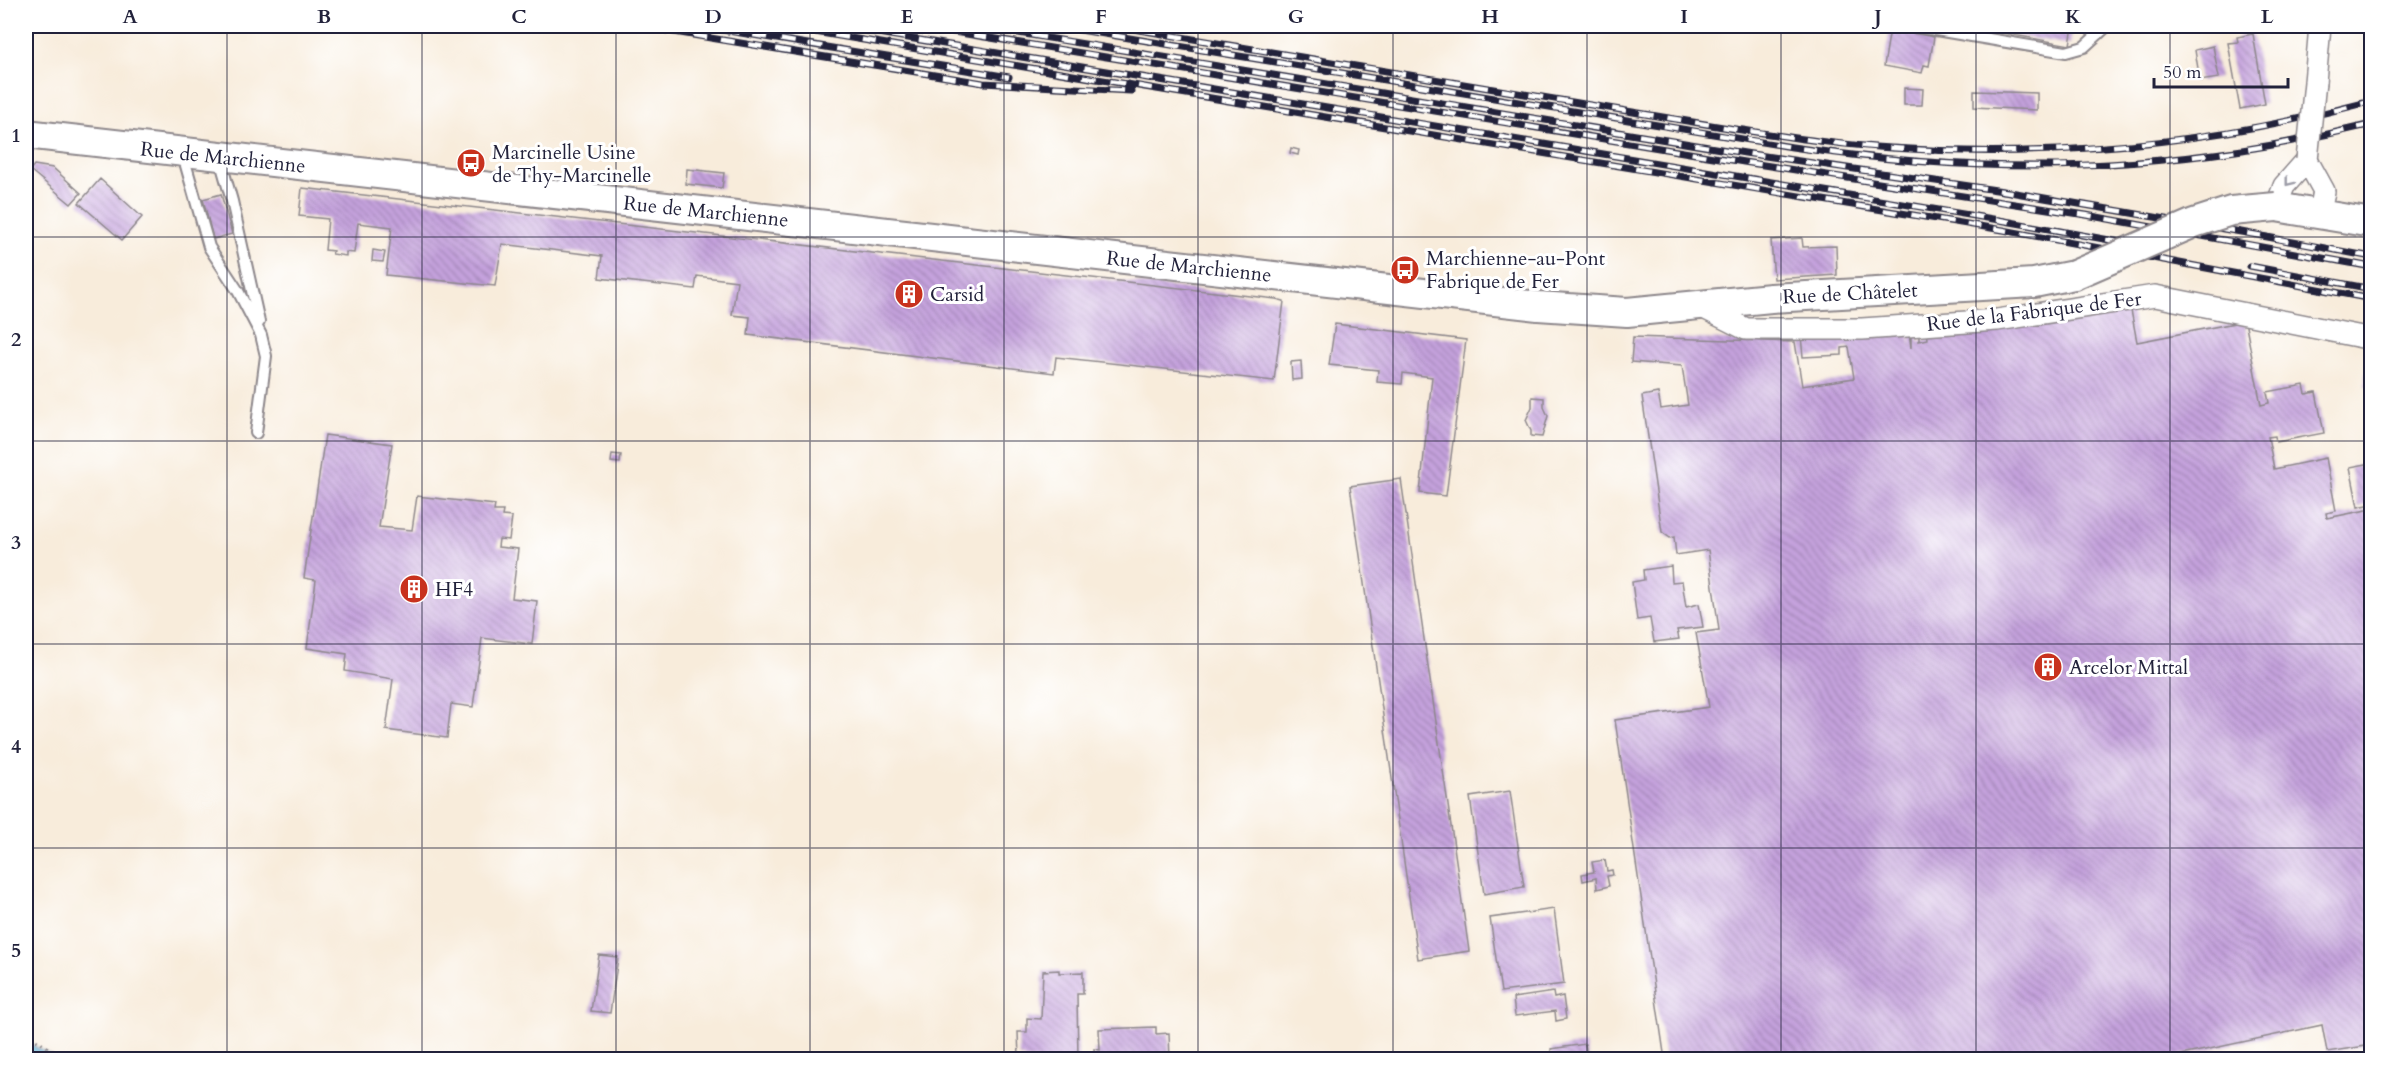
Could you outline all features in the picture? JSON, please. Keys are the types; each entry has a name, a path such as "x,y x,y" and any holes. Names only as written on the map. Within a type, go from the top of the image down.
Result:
{"main road":[{"name":"Rue de Marchienne","path":"26,134 1315,280"},
{"name":"Rue de Châtelet","path":"1315,280 1538,306 1628,312 1771,298 2034,283 2074,275 2194,223 2231,211 2276,207 2372,223"}],"street":[{"path":"2319,26 2307,160 2324,191 2320,213"},
{"path":"2276,207 2284,186 2307,160"},
{"name":"Rue de la Fabrique de Fer","path":"1698,305 1746,329 1862,328 1998,320 2155,296 2372,339"}],"lane":[{"path":"1912,26 2066,52 2084,47 2107,26"},
{"path":"182,152 209,247 238,291 261,335"},
{"path":"219,156 232,201 266,356 256,433"}],"path":[{"path":"26,1034 68,1059"}],"water":[{"path":"26,1041 56,1059 26,1059"}],"building":[{"path":"1963,26 2073,26 2070,45"},
{"path":"1890,29 1934,37 1929,66 1924,65 1922,73 1884,66"},
{"path":"2253,34 2265,104 2240,109 2228,43 2238,42 2237,37"},
{"path":"2213,46 2219,78 2200,81 2195,50"},
{"path":"1904,88 1923,89 1922,105 1904,105"},
{"path":"1974,91 2037,93 2037,110 1974,107"},
{"path":"1291,148 1299,150 1298,155 1290,153"},
{"path":"34,165 53,168 81,193 71,204 30,170"},
{"path":"687,169 724,173 722,188 686,184"},
{"path":"100,179 142,217 122,240 79,203"},
{"path":"302,188 1276,299 1284,301 1274,381 1056,357 1054,373 748,335 750,317 732,315 737,281 697,276 695,289 599,278 602,256 502,244 495,286 386,275 392,227 358,223 354,253 346,252 346,256 332,254 333,251 325,250 328,219 299,216"},
{"path":"221,194 232,234 213,239 203,199"},
{"path":"1802,238 1803,247 1836,246 1837,275 1774,279 1771,240"},
{"path":"373,250 385,252 383,262 372,261"},
{"name":"Arcelor Mittal","path":"2130,305 2137,342 2245,321 2261,405 2269,403 2267,392 2304,385 2306,394 2316,392 2324,433 2276,442 2275,436 2268,437 2274,469 2326,458 2336,511 2326,513 2327,518 2372,509 2372,1045 2327,1052 2322,1025 2158,1060 1665,1060 1615,720 1709,707 1696,633 1719,630 1708,550 1676,555 1674,537 1670,538 1662,532 1642,396 1658,393 1661,409 1688,405 1682,366 1631,362 1633,337 1795,342 1802,386 1854,378 1849,347 1842,348 1842,355 1803,357 1801,336 1909,333 1911,348 1911,333 1919,332 1919,341 1928,339 1927,330"},
{"path":"1335,324 1466,340 1446,496 1420,493 1432,377 1403,373 1402,384 1377,382 1378,370 1329,365"},
{"path":"2367,344 2372,345 2372,386 2365,386"},
{"path":"1301,361 1302,379 1292,380 1291,362"},
{"path":"1532,397 1544,398 1544,407 1548,416 1542,437 1531,436 1526,420 1532,407"},
{"name":"HF4","path":"325,435 392,444 379,527 412,530 417,496 495,505 494,511 503,511 502,516 512,517 509,540 499,539 498,547 518,549 512,598 537,601 532,644 482,638 473,707 451,704 447,738 386,730 393,679 345,671 347,654 307,648 316,580 304,578"},
{"path":"612,454 621,455 620,463 611,462"},
{"path":"2372,463 2372,504 2358,507 2350,467"},
{"path":"1401,479 1469,951 1418,959 1350,486"},
{"path":"1671,566 1672,582 1682,581 1686,607 1699,604 1703,627 1677,630 1679,639 1654,642 1650,618 1637,620 1632,582 1644,580 1643,570"},
{"path":"1510,791 1524,887 1484,894 1470,797"},
{"path":"1605,860 1607,871 1612,870 1613,875 1607,876 1609,886 1597,889 1596,878 1583,881 1582,874 1594,872 1592,862"},
{"path":"1554,909 1564,984 1501,992 1490,918"},
{"path":"599,955 618,957 610,1013 591,1011"},
{"path":"1059,970 1059,973 1083,972 1083,994 1077,994 1078,1060 1024,1060 1024,1057 1019,1057 1018,1032 1027,1032 1027,1018 1041,1019 1043,971"},
{"path":"1553,992 1554,998 1563,996 1566,1019 1556,1021 1555,1011 1515,1016 1513,998"},
{"path":"1156,1027 1156,1034 1169,1033 1170,1060 1094,1060 1094,1049 1100,1050 1099,1029"},
{"path":"1585,1044 1588,1060 1552,1060 1551,1049"},
{"path":"2226,1053 2236,1060 2208,1060 2216,1054"}],"railway":[{"path":"638,26 983,83 1131,91"},
{"path":"698,26 1009,77"},
{"path":"779,26 2003,230 2372,299"},
{"path":"836,26 2005,221 2159,249"},
{"path":"918,26 1744,162 2086,215 2372,267"},
{"path":"976,26 1745,153 2010,192 2372,257"},
{"path":"1056,26 1792,147 1867,157 1940,163 2012,166 2154,161 2298,140 2372,124"},
{"path":"1115,26 1729,128 1871,147 2012,151 2133,144 2253,128 2372,101"},
{"path":"2250,266 2372,289"}],"place":[{"name":"Marcinelle Usine de Thy-Marcinelle","path":"471,163"},
{"name":"Marchienne-au-Pont Fabrique de Fer","path":"1405,270"},
{"name":"Carsid","path":"909,294"},
{"name":"HF4","path":"414,589"},
{"name":"Arcelor Mittal","path":"2048,667"}]}
